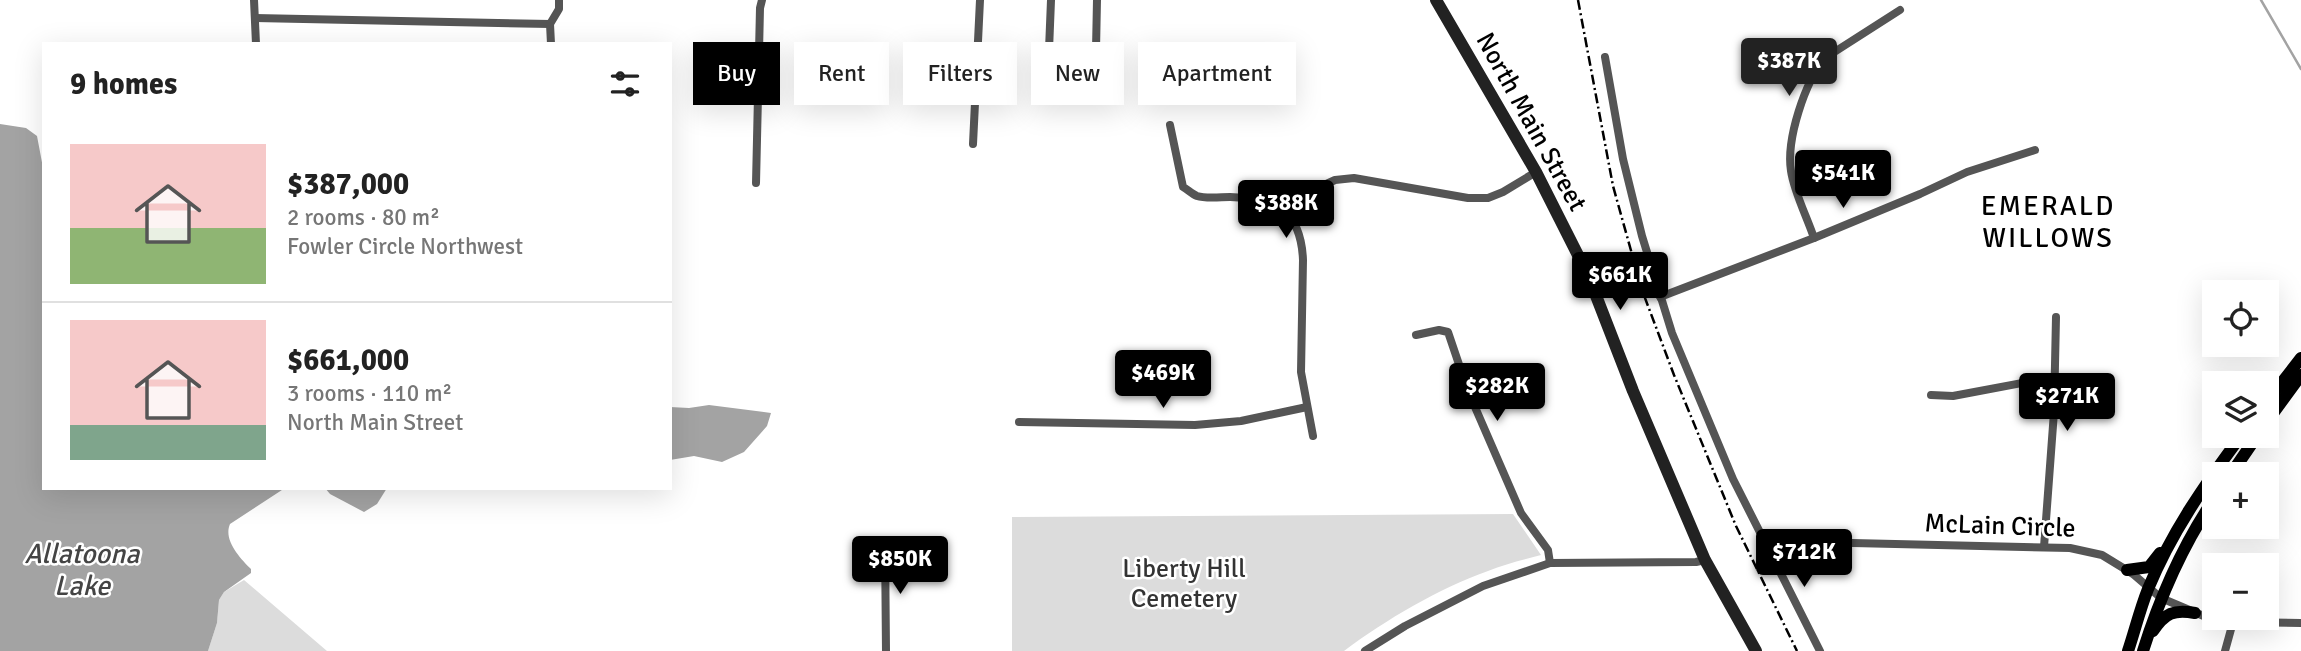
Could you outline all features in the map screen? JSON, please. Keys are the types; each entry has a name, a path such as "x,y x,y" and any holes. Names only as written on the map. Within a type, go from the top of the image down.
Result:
{"main road":[{"name":"North Main Street","path":"1436,0 1536,172 1588,275 1633,391 1705,560 1756,651"},
{"path":"2279,386 2301,358"},
{"path":"2279,405 2301,375"},
{"path":"2128,651 2148,588 2171,539 2194,500 2232,448"},
{"path":"2144,647 2180,554 2202,518"},
{"path":"2127,570 2149,567 2171,539"},
{"path":"2144,647 2167,614 2179,611 2195,613"}],"street":[{"path":"254,0 256,42"},
{"path":"551,42 550,24 559,9 559,0"},
{"path":"756,183 762,0"},
{"path":"973,144 980,0"},
{"path":"1051,0 1049,50 1055,62 1071,68 1090,63 1096,50 1097,0"},
{"path":"1814,238 1793,179 1790,162 1807,88 1825,58 1900,10"},
{"path":"255,18 550,24"},
{"path":"1605,57 1623,159 1660,298 1733,479 1820,651"},
{"path":"1170,125 1183,187 1198,196 1253,198 1288,213 1298,230 1303,246 1301,372 1313,436"},
{"path":"1660,298 1814,238 1967,172 2035,150"},
{"path":"1288,213 1309,192 1335,180 1354,178 1468,198 1488,198 1536,172"},
{"path":"2044,547 2056,317"},
{"path":"1416,335 1439,330 1448,332 1468,391 1521,513 1548,550 1550,563"},
{"path":"1931,395 1953,396 2054,377"},
{"path":"1019,422 1195,425 1241,421 1307,407"},
{"path":"885,540 886,651"},
{"name":"McLain Circle","path":"1763,541 2087,550 2102,555 2127,570 2161,598 2202,615"},
{"path":"1365,651 1405,626 1483,586 1550,563 1705,560"},
{"name":"McLain Circle","path":"2279,623 2301,623"},
{"path":"2225,651 2231,630"}],"green space":[{"name":"Liberty Hill Cemetery","path":"1513,514 1541,555 1494,569 1450,587 1395,616 1344,651 1012,651 1012,517"},
{"path":"244,580 327,651 208,651 217,623 219,600 224,592"}],"water":[{"name":"Allatoona Lake","path":"0,124 26,128 37,136 42,162 42,490 282,490 230,524 228,530 231,542 251,569 251,573 224,592 219,600 217,623 208,651 0,651"},
{"path":"709,405 771,413 767,426 744,452 722,462 694,456 672,460 672,407"},
{"path":"327,490 386,490 377,504 364,512"}],"waterway":[{"path":"2261,0 2301,69"}],"railway":[{"path":"1578,0 1613,186 1642,290 1736,526 1797,651"}],"district":[{"name":"EMERALD WILLOWS","path":"2048,222"}]}
